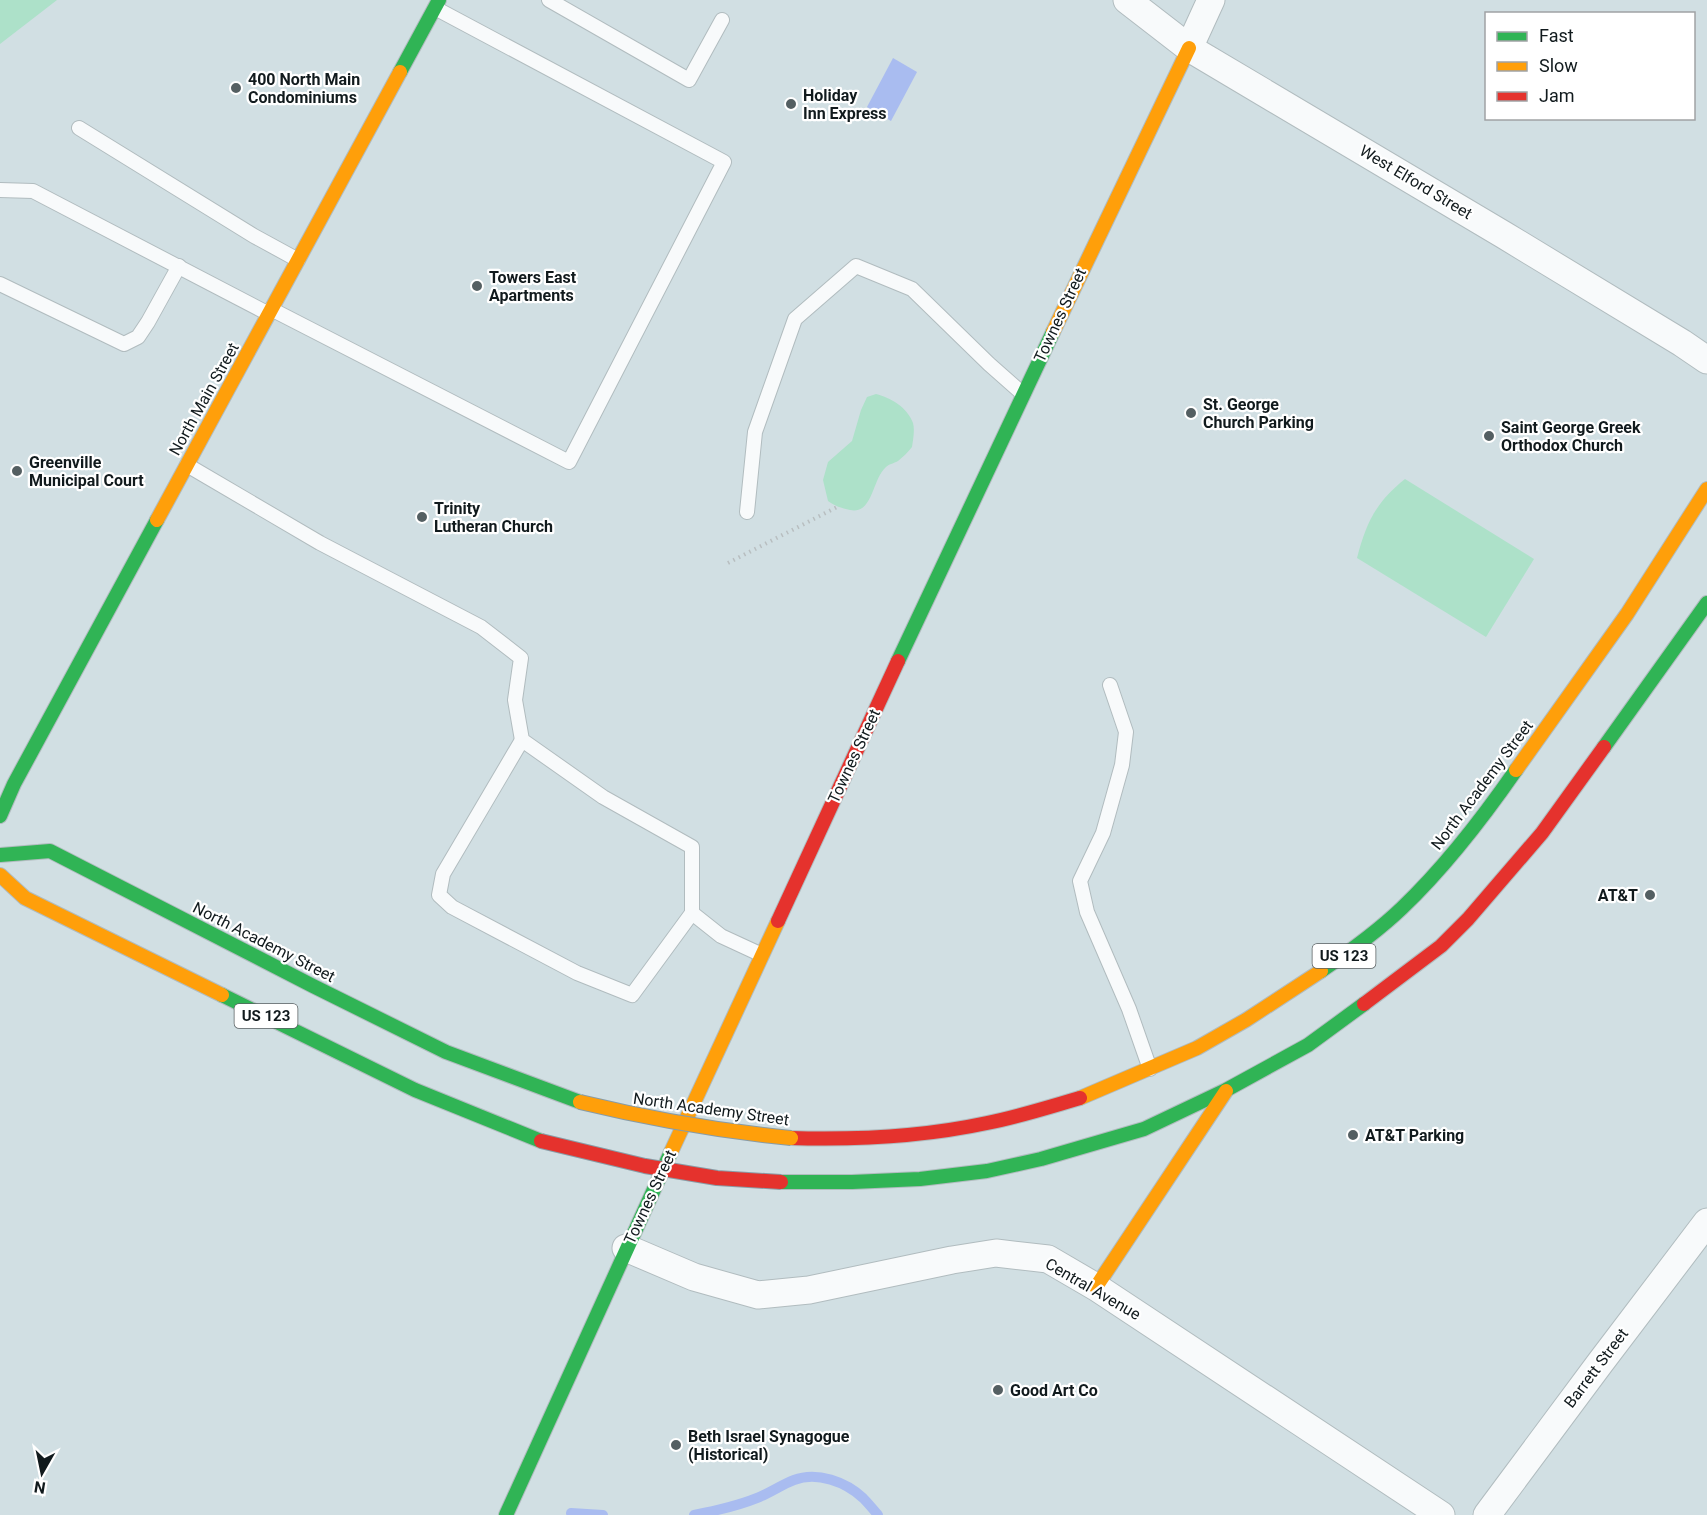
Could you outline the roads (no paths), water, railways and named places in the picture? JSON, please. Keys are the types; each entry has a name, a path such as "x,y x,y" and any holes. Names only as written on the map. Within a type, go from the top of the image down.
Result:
{"main road":[{"name":"North Main Street","path":"0,816 14,784 437,4"},
{"name":"Townes Street","path":"506,1515 626,1248 1023,394 1189,48"},
{"name":"North Academy Street","path":"0,855 50,851 446,1052 580,1102 631,1115 692,1126 791,1138 879,1138 936,1132 988,1123 1079,1098 1197,1047 1246,1020 1348,953 1400,910 1422,888 1492,804 1627,614 1707,489"},
{"name":"US 123","path":"0,875 25,898 415,1090 541,1141 645,1166 717,1178 781,1182 852,1182 909,1180 987,1171 1062,1153 1144,1129 1226,1090 1308,1045 1441,946 1468,919 1542,833 1707,603"},
{"path":"1096,1287 1226,1090"}],"street":[{"name":"West Elford Street","path":"1127,0 1189,48 1504,235 1707,360"},
{"name":"Townes Street","path":"1189,48 1211,0"},
{"name":"Barrett Street","path":"1487,1515 1707,1222"},
{"name":"Central Avenue","path":"626,1248 694,1277 758,1295 809,1290 936,1263 996,1253 1048,1259 1096,1287 1441,1515"}],"lane":[{"path":"549,0 689,80 722,20"},
{"path":"0,190 33,191 569,462 724,162 437,4"},
{"path":"79,128 254,236 298,260"},
{"path":"0,284 124,344 138,337 178,266"},
{"path":"747,512 755,432 795,319 856,266 912,289 1023,394"},
{"path":"187,465 320,543 481,627 521,658 515,700 522,740 443,874 439,895 452,907 577,974 632,995 692,913 692,847 603,797 522,740"},
{"path":"1110,685 1126,732 1122,765 1103,833 1080,881 1087,912 1129,1009 1150,1069"},
{"path":"692,913 721,936 762,955"}],"water":[{"path":"893,58 917,72 891,121 867,107"}],"waterway":[{"path":"694,1515 742,1503 794,1480 812,1477 831,1480 848,1487 863,1498 878,1515"},
{"path":"571,1513 603,1515"}],"place":[{"name":"400 North Main Condominiums","path":"236,88"},
{"name":"Holiday Inn Express","path":"791,104"},
{"name":"Towers East Apartments","path":"477,286"},
{"name":"St. George Church Parking","path":"1191,413"},
{"name":"Saint George Greek Orthodox Church","path":"1489,436"},
{"name":"Greenville Municipal Court","path":"17,471"},
{"name":"Trinity Lutheran Church","path":"422,517"},
{"name":"AT&T","path":"1650,895"},
{"name":"AT&T Parking","path":"1353,1135"},
{"name":"Good Art Co","path":"998,1390"},
{"name":"Beth Israel Synagogue (Historical)","path":"676,1445"}]}
